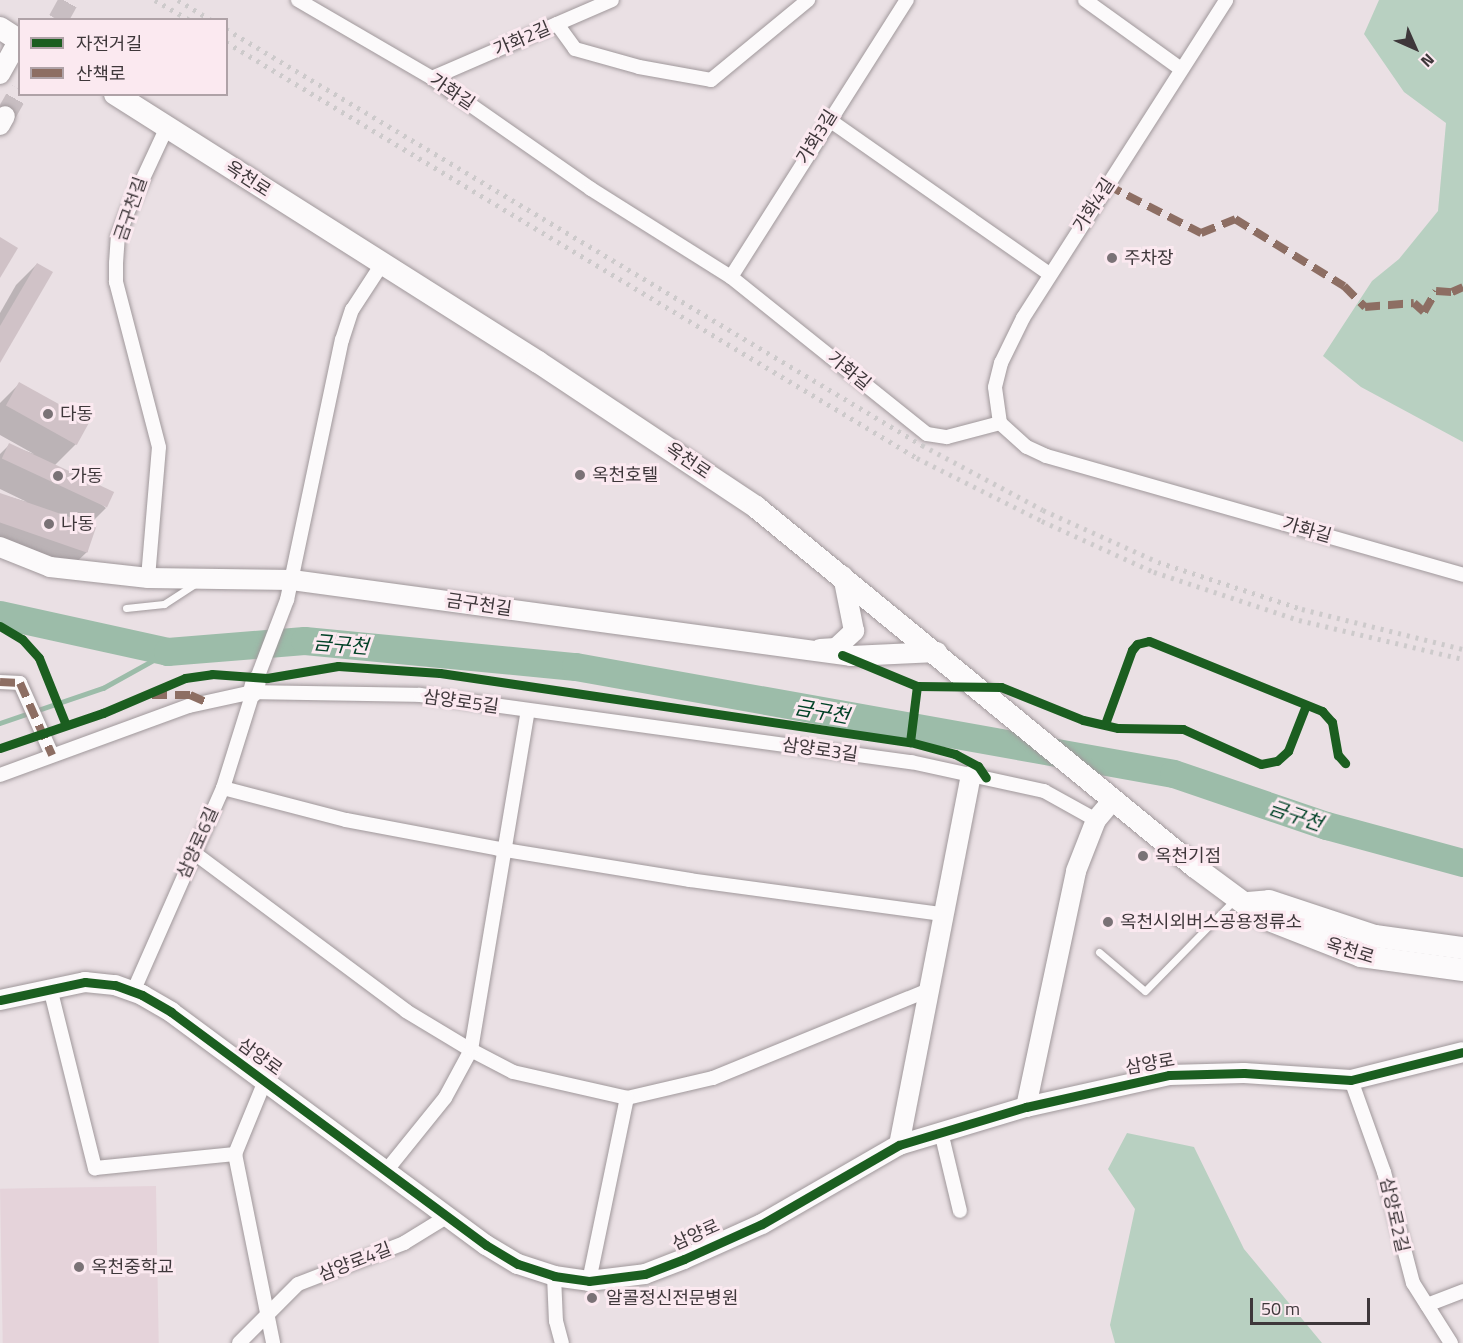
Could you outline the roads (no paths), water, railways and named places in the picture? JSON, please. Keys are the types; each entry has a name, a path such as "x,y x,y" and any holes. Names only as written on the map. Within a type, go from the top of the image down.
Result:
{"main road":[{"name":"옥천로","path":"117,96 382,264 756,507 937,652 1195,867 1243,900 1264,918 1329,946 1391,962 1463,970"},
{"name":"옥천로","path":"1243,900 1269,901 1375,936 1463,948"}],"street":[{"name":"가화길","path":"298,0 432,78 591,189 731,277 927,434 947,437 1000,423 1028,447 1046,456 1463,575"},
{"name":"가화2길","path":"432,78 612,0"},
{"path":"557,24 574,49 639,67 711,80 808,0"},
{"name":"가화3길","path":"731,277 828,119 907,0"},
{"path":"1085,0 1181,69"},
{"name":"가화4길","path":"1000,423 996,387 1000,363 1049,274 1226,0"},
{"path":"0,73 13,36"},
{"path":"828,119 1049,274"},
{"name":"금구천길","path":"148,578 159,447 116,282 116,264 118,237 167,127"},
{"path":"292,580 342,340 352,310 382,264"},
{"name":"금구천길","path":"0,547 50,567 148,578 292,580 808,651"},
{"path":"808,651 836,648 854,631 843,576"},
{"name":"삼양로6길","path":"133,992 223,788 292,580"},
{"path":"808,651 851,656 937,652"},
{"path":"0,682 20,683 52,755"},
{"name":"삼양로5길","path":"0,775 189,706 255,687 420,695 528,711"},
{"path":"386,1171 445,1098 471,1050 528,711"},
{"name":"삼양로3길","path":"528,711 911,762 1044,791 1096,820"},
{"path":"899,1145 971,776"},
{"path":"223,788 346,820 504,850 690,880 943,914"},
{"path":"1026,1107 1076,871 1096,820 1113,800"},
{"path":"193,852 406,1011 471,1050 513,1072 627,1098 713,1078 929,990"},
{"name":"삼양로","path":"0,1000 85,982 133,992 171,1012 386,1171 518,1264 554,1276 589,1281 645,1274 684,1259 762,1224 899,1145 1026,1107 1169,1075 1244,1073 1351,1080 1463,1052"},
{"path":"50,988 95,1168 235,1154 273,1343"},
{"name":"삼양로2길","path":"1351,1080 1384,1172 1413,1283 1451,1343"},
{"name":"삼양로","path":"235,1154 265,1081"},
{"path":"589,1281 627,1098"},
{"path":"941,1132 960,1211"},
{"name":"삼양로4길","path":"239,1343 298,1284 404,1243 448,1216"},
{"path":"554,1276 556,1321 562,1343"},
{"path":"1427,1305 1463,1291"}],"lane":[{"path":"126,608 164,604 200,580"},
{"path":"1099,952 1145,991 1243,900"}],"waterway":[{"name":"금구천","path":"0,615 168,652 305,641 576,667 1174,774 1327,826 1463,863"},
{"name":"금구천","path":"0,723 103,688 168,652"}],"tunnel":[{"path":"59,18 69,0"},
{"path":"5,116 18,93"}],"railway":[{"path":"155,0 186,18"},
{"path":"178,0 208,18"},
{"path":"228,30 922,445 1043,510 1158,562 1302,609 1463,649"},
{"path":"228,43 917,458 1042,521 1154,572 1299,620 1463,659"}],"place":[{"name":"주차장","path":"1112,258"},
{"name":"다동","path":"48,414"},
{"name":"옥천호텔","path":"580,475"},
{"name":"가동","path":"58,476"},
{"name":"나동","path":"49,524"},
{"name":"옥천기점","path":"1143,856"},
{"name":"옥천시외버스공용정류소","path":"1108,922"},
{"name":"옥천중학교","path":"79,1267"},
{"name":"알콜정신전문병원","path":"592,1298"}]}
